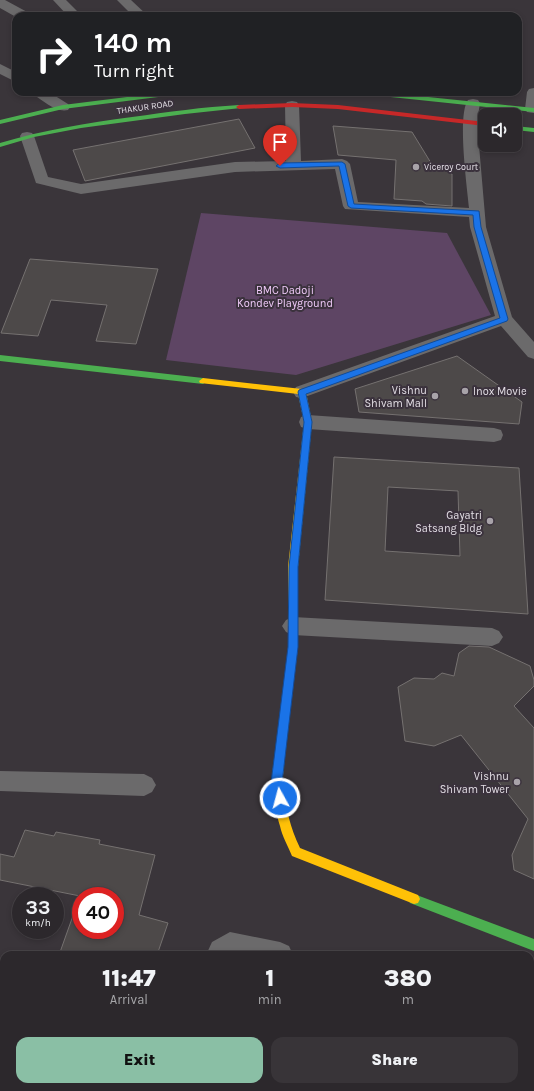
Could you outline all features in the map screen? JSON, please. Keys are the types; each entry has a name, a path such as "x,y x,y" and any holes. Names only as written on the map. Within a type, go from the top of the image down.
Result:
{"street":[{"path":"59,0 71,12"},
{"path":"123,0 136,12"},
{"path":"0,3 17,12"},
{"path":"0,68 12,76"},
{"path":"402,96 533,110 534,92"},
{"path":"45,96 63,107"},
{"name":"THAKUR ROAD","path":"0,122 63,107 150,96"},
{"path":"473,103 477,123 476,213 478,227 504,319 534,353"},
{"path":"292,105 294,165"},
{"name":"THAKUR ROAD","path":"0,145 27,136 82,125 203,109 292,105 338,108 477,123"},
{"path":"522,129 534,130"},
{"path":"27,136 41,180 82,189 235,167 342,164 351,206 476,213"},
{"path":"0,358 302,392 504,319"},
{"path":"302,392 308,422 294,567 293,647 277,783 285,827 296,852 534,945"},
{"path":"308,422 494,435"},
{"path":"293,626 492,638"},
{"path":"0,781 144,785"},
{"path":"221,951 230,945 260,951"}],"green space":[{"name":"BMC Dadoji Kondev Playground","path":"201,213 447,233 491,315 296,375 166,360"}],"building":[{"path":"239,119 255,148 85,181 73,150"},
{"name":"Viceroy Court","path":"333,126 412,132 431,163 452,174 452,206 426,204 422,201 394,199 396,160 338,155"},
{"path":"30,259 158,269 136,344 96,341 107,305 51,300 38,336 1,333"},
{"name":"Vishnu Shivam Mall","path":"457,356 522,402 519,424 359,412 355,389"},
{"name":"Gayatri Satsang Bldg","path":"334,457 519,468 528,614 325,600","holes":["388,487 458,491 460,556 385,551"]},
{"name":"Vishnu Shivam Tower","path":"469,646 489,647 530,666 534,680 534,686 514,706 534,728 534,879 514,870 512,855 528,819 461,735 434,746 405,741 398,687 414,678 434,679 442,673 454,676 459,653"},
{"path":"25,830 54,836 56,832 100,840 99,844 155,855 139,915 168,923 158,951 60,951 72,918 72,939 124,939 124,887 72,887 72,894 64,893 64,887 35,887 0,880 0,854 14,857"}],"traffic: fast":[{"path":"0,122 63,107 150,96"},
{"path":"400,96 534,110"},
{"path":"0,145 48,132 81,126 185,112 239,107"},
{"path":"522,129 534,130"},
{"path":"0,358 203,381"},
{"path":"414,899 534,945"}],"traffic: slow":[{"path":"203,381 302,392 308,422 293,567 293,627"},
{"path":"279,764 277,783 285,827 296,852 414,899"}],"traffic: jam":[{"path":"239,107 292,105 338,107 478,123"},
{"path":"279,764 293,647 293,627"}],"place":[{"name":"Viceroy Court","path":"416,167"},
{"name":"Inox Movie","path":"465,391"},
{"name":"Vishnu Shivam Mall","path":"435,396"},
{"name":"Gayatri Satsang Bldg","path":"490,521"},
{"name":"Vishnu Shivam Tower","path":"517,782"}],"route":[{"path":"280,166 342,164 351,206 476,213 478,227 504,319 302,392 308,422 294,567 293,647 277,783 280,798"}]}
